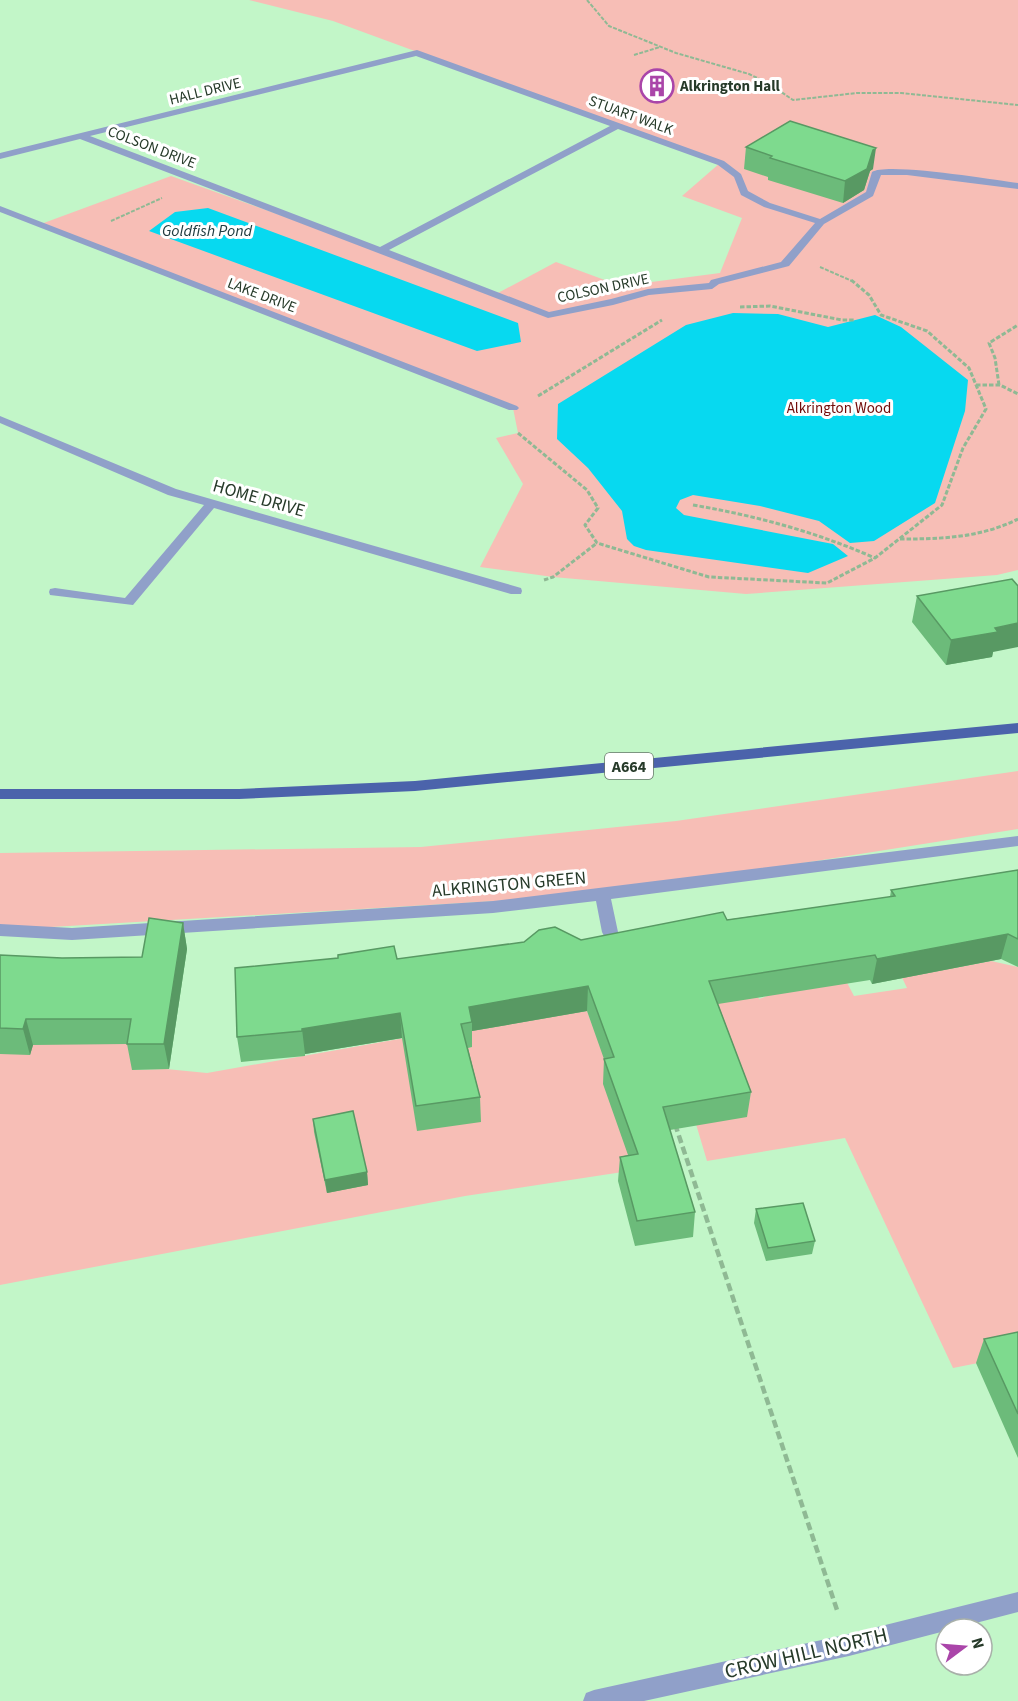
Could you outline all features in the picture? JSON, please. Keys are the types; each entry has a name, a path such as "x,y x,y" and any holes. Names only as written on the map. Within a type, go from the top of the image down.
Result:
{"main road":[{"name":"A664","path":"0,794 239,794 415,786 1018,728"}],"street":[{"name":"STUART WALK","path":"417,53 721,163 738,176 744,193 767,205 821,222"},
{"name":"HALL DRIVE","path":"0,156 417,53"},
{"path":"380,251 616,126"},
{"name":"COLSON DRIVE","path":"81,136 549,315 613,303 648,292 712,286 715,282 785,264"},
{"path":"785,264 821,222 870,194 878,172 907,172 1018,186"},
{"name":"LAKE DRIVE","path":"0,209 513,408"},
{"name":"HOME DRIVE","path":"0,419 172,492 516,591"},
{"path":"56,592 128,602 212,503"},
{"name":"ALKRINGTON GREEN","path":"0,930 72,934 494,907 1018,841"},
{"path":"602,895 610,932"},
{"name":"CROW HILL NORTH","path":"594,1701 849,1644 1018,1602"}],"path":[{"path":"587,0 609,26 660,47 749,74 768,83 792,100 857,93 901,93 1018,105"},
{"path":"634,55 643,50 651,51 660,47"},
{"path":"75,238 198,181"},
{"path":"664,319 593,362 575,376 513,408 518,434 587,490 598,508 585,525 597,543 709,577 827,583 875,558 942,505 963,448 986,409 969,368 927,331 881,315 874,300 861,284 819,267 785,264"},
{"path":"734,306 770,306 842,320 855,320"},
{"path":"999,385 995,358 989,343 1018,325"},
{"path":"976,385 999,385 1018,394"},
{"path":"693,505 778,520 816,532 875,558"},
{"path":"900,539 938,539 976,535 1008,525 1018,519"},
{"path":"553,577 597,543"},
{"path":"674,1120 849,1644"}],"green space":[{"name":"Alkrington Wood","path":"249,0 1018,0 1018,570 997,575 746,594 553,577 480,567 523,484 496,438 518,433 513,408 41,224 171,176 498,293 556,262 621,286 720,273 742,218 682,196 720,163 333,21"},
{"path":"1018,771 1018,829 602,895 0,930 0,853 421,847 676,821"},
{"path":"832,954 854,996 907,988 897,967 954,968 991,961 1018,967 1018,1355 953,1368 845,1138 707,1161 667,1027 693,1001 756,992 759,999"},
{"path":"587,1011 598,1040 675,1164 465,1196 0,1285 0,1054 33,1044 137,1044 133,1070 166,1069 207,1073 427,1034 450,1050 472,1047 468,1026"}],"water":[{"name":"Goldfish Pond","path":"208,208 518,323 521,342 477,351 149,231 175,212"},
{"path":"733,313 778,314 828,327 875,315 901,327 968,380 965,411 935,503 874,541 850,543 819,521 760,506 693,495 680,500 676,508 684,515 833,544 848,556 808,573 646,550 634,546 627,539 622,511 588,468 557,439 558,404 686,325"}],"building":[{"path":"790,121 876,148 873,150 867,169 845,181 770,158 772,156 746,147"},
{"path":"1012,579 1018,586 1018,623 995,628 998,632 951,640 917,596"},
{"path":"1018,870 1018,939 1008,934 877,959 875,955 709,981 751,1092 663,1107 695,1212 637,1221 620,1157 638,1154 604,1059 614,1057 588,986 469,1007 472,1022 461,1024 480,1097 416,1106 400,1013 302,1029 302,1031 237,1037 235,968 338,958 338,955 394,946 397,959 524,942 539,930 555,927 581,940 723,912 727,920 895,896 891,890"},
{"path":"149,918 183,923 164,1044 127,1044 131,1019 26,1019 23,1029 0,1028 0,955 62,958 142,957"},
{"path":"353,1111 367,1172 325,1180 313,1119"},
{"path":"803,1203 815,1241 768,1248 756,1209"},
{"path":"1018,1332 1018,1414 984,1339"}],"place":[{"name":"Alkrington Hall","path":"657,86"}]}
